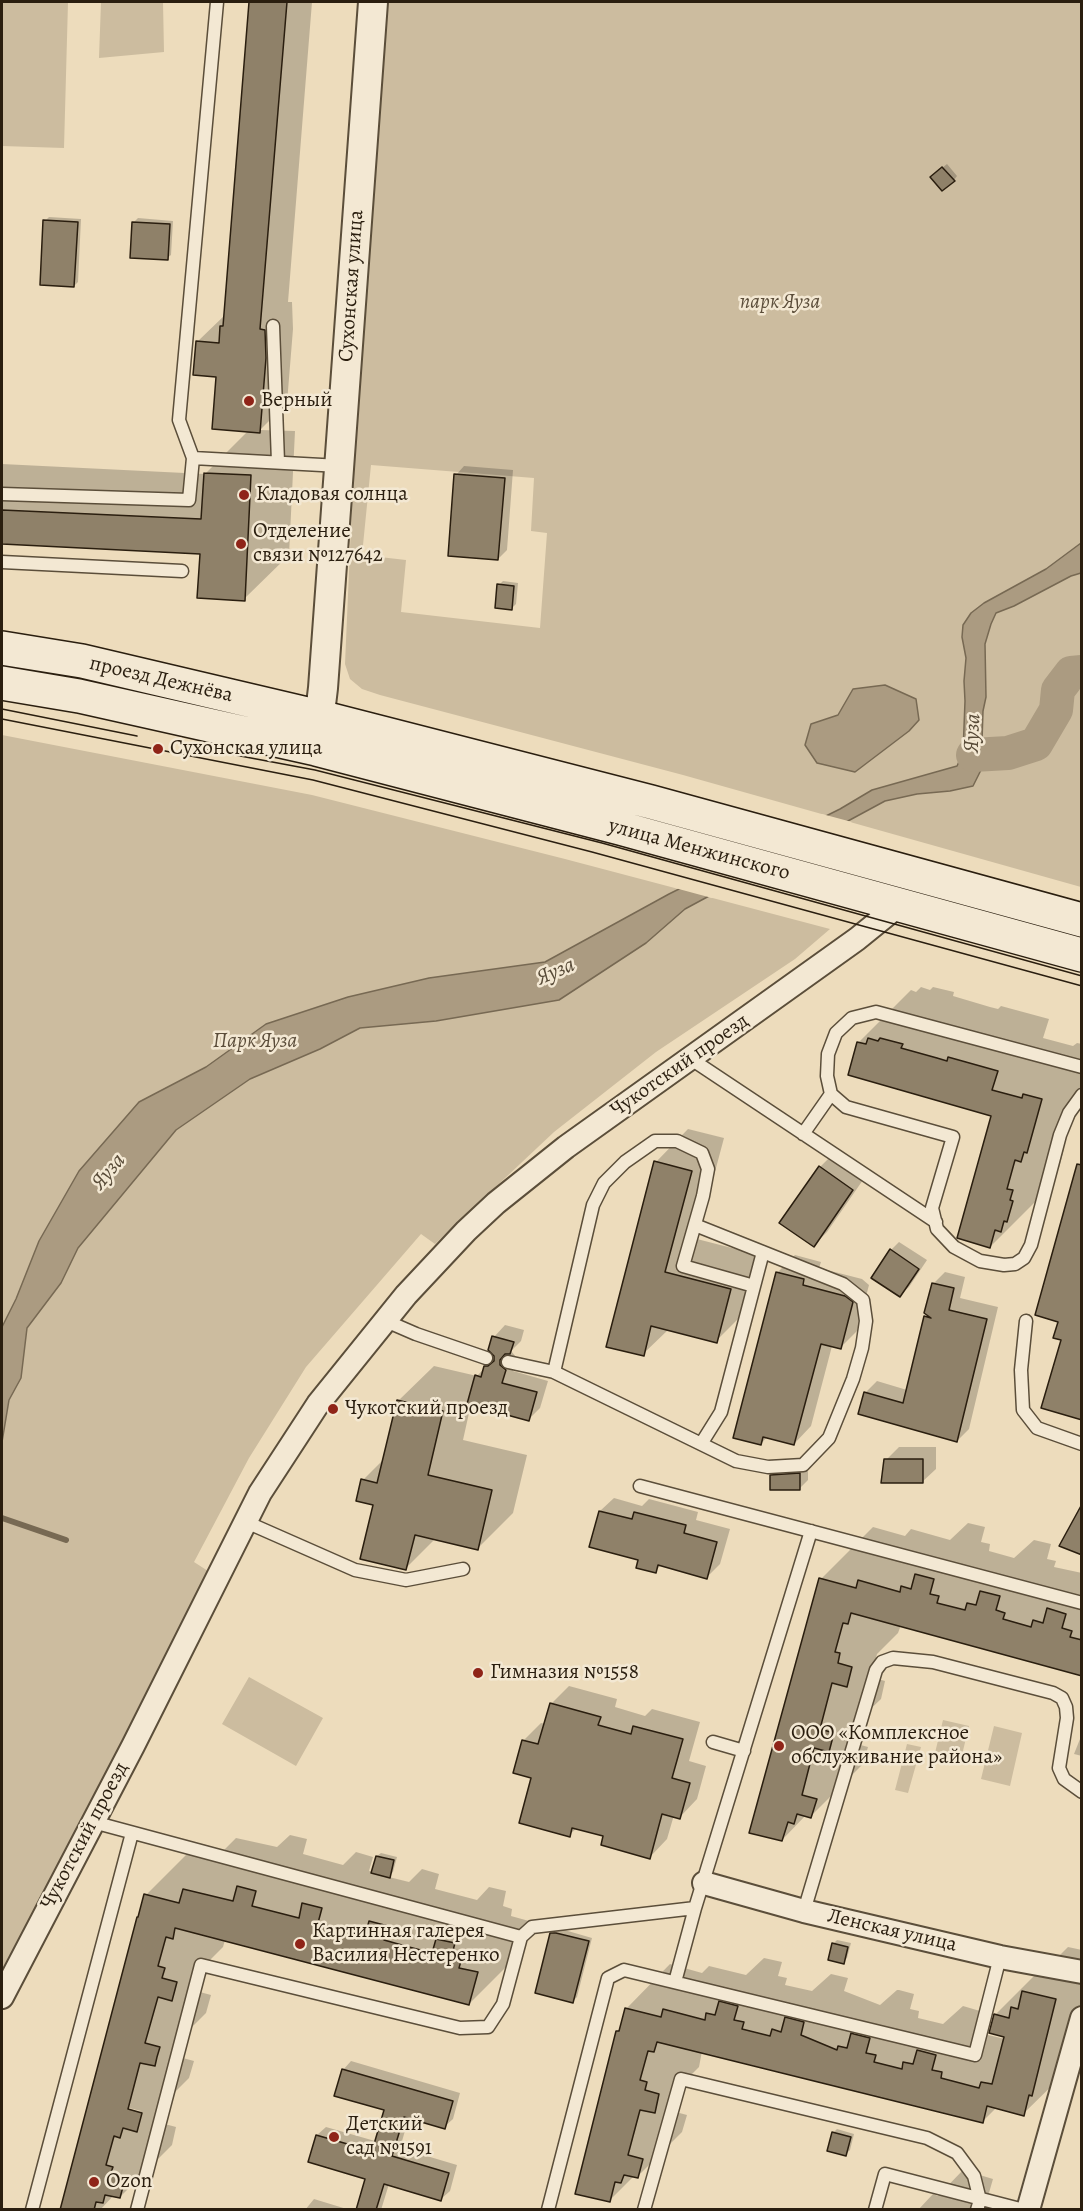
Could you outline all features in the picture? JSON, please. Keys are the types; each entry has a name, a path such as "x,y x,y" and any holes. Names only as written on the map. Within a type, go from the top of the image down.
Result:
{"main road":[{"name":"проезд Дежнёва","path":"2,648 82,661 320,717"},
{"name":"проезд Дежнёва","path":"2,682 80,696 316,749"},
{"name":"улица Менжинского","path":"320,717 651,802 1082,920"},
{"name":"улица Менжинского","path":"316,749 620,828 1082,955"}],"street":[{"name":"Сухонская улица","path":"316,749 340,465 373,2"},
{"name":"Чукотский проезд","path":"2,1997 260,1493 318,1404 444,1253 496,1203 566,1147 857,939 886,902"},
{"name":"Ленская улица","path":"704,1883 804,1911 1082,1972"},
{"path":"1026,2210 1082,2018"}],"lane":[{"path":"2,494 189,500 193,458 179,420 217,2"},
{"path":"273,326 278,462"},
{"path":"193,458 340,465"},
{"path":"2,562 182,572"},
{"path":"1082,1067 876,1011 852,1018 836,1033 828,1054 827,1076 831,1094 846,1107 953,1137 932,1208 938,1229 954,1247 980,1261 1004,1265 1015,1264 1024,1258 1031,1245 1060,1135 1069,1113 1082,1095"},
{"path":"691,1059 936,1222"},
{"path":"803,1134 831,1094"},
{"path":"554,1372 592,1205 604,1184 625,1162 655,1141 677,1141 702,1153 708,1169 683,1266 754,1286"},
{"path":"508,1362 554,1372 736,1461 768,1467 803,1465 829,1438 853,1378 862,1348 866,1320 863,1300 843,1284 695,1225"},
{"path":"701,1444 721,1412 763,1252"},
{"path":"1026,1320 1021,1370 1023,1410 1037,1428 1082,1444"},
{"path":"386,1321 486,1358"},
{"path":"640,1486 1082,1603"},
{"path":"246,1522 355,1570 406,1580 463,1569"},
{"path":"675,1982 694,1908 704,1883 811,1532"},
{"path":"804,1911 876,1670 882,1662 893,1658 904,1658 933,1662 1053,1693 1062,1698 1067,1718 1059,1768 1064,1779 1082,1792"},
{"path":"713,1742 744,1751"},
{"path":"93,1822 521,1937"},
{"path":"32,2210 132,1833"},
{"path":"137,2210 201,1965 460,2028 488,2027 503,2004 521,1937 532,1927 694,1908"},
{"path":"548,2210 608,1978 624,1970 975,2055 994,1952"},
{"path":"645,2210 681,2079 927,2138 957,2153 974,2176 979,2205"},
{"path":"875,2210 885,2174 979,2205 1026,2210"}],"green space":[{"path":"2,2 68,2 64,148 2,146"},
{"path":"101,2 163,2 164,52 99,58"},
{"name":"парк Яуза","path":"386,2 1081,2 1081,887 683,775 362,689 350,679 345,664 356,410","holes":["371,465 534,478 531,531 547,533 540,628 401,612 406,560 362,555"]},
{"name":"парк Яуза","path":"2,735 312,795 830,929 795,959 656,1052 554,1132 435,1244 421,1234 306,1367 249,1458 194,1562 208,1571 2,1979"},
{"path":"249,1677 323,1718 296,1766 222,1724"},
{"path":"943,1720 969,1726 960,1763 934,1757"},
{"path":"994,1726 1022,1733 1010,1786 981,1779"},
{"path":"907,1744 921,1747 908,1793 895,1790"}],"water":[{"name":"Яуза","path":"1081,543 1081,573 996,613 991,624 985,644 986,697 983,711 981,770 973,786 885,801 685,909 646,943 559,1000 436,1021 360,1028 320,1049 250,1079 176,1130 78,1248 61,1283 27,1328 21,1378 9,1400 2,1442 2,1327 39,1241 79,1171 139,1102 206,1067 266,1024 348,997 429,978 545,962 669,894 840,809 872,790 957,766 963,753 966,658 962,637 963,625 971,613 984,603 1046,569"},
{"path":"885,685 916,699 919,720 909,731 855,772 817,763 805,745 811,724 838,715 853,689"}],"pier":[{"path":"822,814 852,822 712,898 675,888"}],"building":[{"path":"249,2 287,2 260,329 265,330 266,358 260,433 212,429 216,377 193,375 196,341 219,343 220,326 223,326"},
{"path":"942,167 955,181 942,191 930,177"},
{"path":"43,220 78,222 74,287 40,285"},
{"path":"132,222 170,224 168,260 130,258"},
{"path":"204,473 251,475 245,601 197,598 200,554 2,544 2,510 201,519"},
{"path":"454,474 505,478 498,560 448,556"},
{"path":"497,584 514,586 512,610 495,608"},
{"path":"868,1038 878,1041 880,1038 903,1044 901,1048 947,1061 948,1057 998,1071 992,1090 1022,1098 1023,1094 1042,1099 1027,1153 1024,1152 1021,1162 1015,1160 1007,1189 1013,1190 1010,1200 1013,1201 1007,1222 1004,1221 1001,1232 995,1230 990,1248 957,1238 991,1116 848,1075 857,1042 866,1044"},
{"path":"654,1161 692,1171 665,1272 731,1289 717,1343 651,1326 644,1356 606,1347"},
{"path":"1077,1164 1082,1165 1082,1420 1041,1408 1061,1340 1053,1338 1058,1322 1035,1315"},
{"path":"819,1166 853,1190 814,1247 779,1223"},
{"path":"890,1249 919,1269 900,1297 871,1278"},
{"path":"776,1272 804,1279 803,1285 845,1296 853,1302 841,1349 821,1344 794,1445 763,1437 761,1445 733,1438"},
{"path":"932,1283 954,1288 949,1310 987,1319 957,1442 858,1414 864,1392 903,1403 924,1316 931,1318 924,1313"},
{"path":"492,1336 514,1342 510,1354 505,1354 500,1360 500,1365 506,1370 502,1383 537,1392 529,1421 467,1404 475,1375 481,1377 484,1366 494,1361 494,1356 488,1350"},
{"path":"397,1400 443,1411 428,1475 492,1490 478,1550 415,1535 406,1570 360,1559 373,1505 356,1501 361,1479 377,1483"},
{"path":"884,1459 923,1459 923,1483 881,1483"},
{"path":"800,1473 800,1490 770,1490 770,1475"},
{"path":"1082,1504 1082,1555 1059,1546"},
{"path":"599,1511 632,1519 634,1512 686,1525 684,1533 717,1542 707,1579 658,1565 656,1573 636,1568 638,1560 589,1547"},
{"path":"915,1574 934,1579 930,1594 939,1596 937,1603 965,1610 967,1603 976,1605 980,1591 1000,1596 996,1610 1005,1613 1003,1619 1031,1627 1033,1620 1043,1623 1047,1608 1066,1614 1062,1628 1072,1631 1070,1637 1082,1640 1082,1676 851,1613 848,1624 843,1623 835,1652 840,1653 838,1663 852,1667 847,1687 832,1683 820,1729 834,1733 829,1752 814,1748 802,1795 817,1799 811,1818 797,1814 794,1824 788,1822 782,1841 749,1833 819,1578 856,1588 858,1580 900,1592 901,1586 911,1589"},
{"path":"550,1703 601,1717 598,1725 631,1734 633,1726 683,1739 672,1778 690,1783 680,1819 662,1814 650,1859 601,1845 603,1836 572,1828 570,1837 519,1823 531,1778 513,1773 522,1740 538,1744"},
{"path":"376,1856 394,1860 390,1878 371,1873"},
{"path":"237,1886 256,1891 252,1906 299,1918 302,1903 322,1908 318,1923 365,1936 369,1921 388,1926 384,1940 432,1953 436,1939 455,1943 451,1958 461,1961 459,1968 478,1972 469,2005 175,1928 173,1939 166,1937 158,1966 165,1968 162,1978 177,1982 172,2001 158,1997 145,2043 160,2047 155,2066 140,2063 128,2109 142,2113 137,2132 123,2128 120,2138 114,2136 106,2165 113,2167 110,2175 125,2179 120,2198 105,2195 103,2203 96,2202 94,2210 60,2210 144,1894 179,1903 183,1889 233,1901"},
{"path":"550,1933 589,1941 573,2003 535,1993"},
{"path":"832,1943 848,1947 844,1964 828,1960"},
{"path":"1022,1991 1056,1999 1032,2096 1029,2095 1024,2116 987,2106 983,2123 657,2042 654,2052 648,2051 640,2080 647,2082 645,2090 659,2094 655,2113 640,2110 628,2155 643,2159 638,2178 624,2175 621,2183 615,2182 610,2202 575,2194 616,2031 619,2031 625,2008 661,2017 663,2009 705,2020 706,2013 715,2015 719,2001 738,2006 734,2020 744,2022 742,2029 770,2036 772,2029 781,2032 785,2017 804,2022 801,2035 837,2050 838,2046 847,2048 851,2033 870,2038 866,2053 876,2055 874,2062 902,2069 903,2062 913,2064 917,2050 936,2055 932,2070 942,2072 941,2078 979,2088 981,2082 992,2084 1004,2037 989,2033 994,2014 1009,2018 1011,2007 1018,2009"},
{"path":"342,2069 453,2101 445,2129 404,2117 392,2156 449,2173 441,2201 384,2184 376,2210 356,2210 365,2179 308,2162 316,2135 372,2151 384,2110 334,2096"},
{"path":"832,2132 851,2137 846,2156 827,2151"}],"waterway":[{"name":"Яуза","path":"973,755 1008,753 1036,744 1056,710 1058,690 1071,673 1082,672"},
{"path":"2,1518 66,1540"}],"tram line":[{"path":"2,709 137,736"},
{"path":"2,719 313,780 592,852 1082,986"},
{"path":"187,746 315,770 602,843 1082,976"}],"place":[{"name":"Верный","path":"249,401"},
{"name":"Кладовая солнца","path":"244,495"},
{"name":"Отделение связи №127642","path":"241,544"},
{"name":"Сухонская улица","path":"158,749"},
{"name":"Чукотский проезд","path":"333,1409"},
{"name":"Гимназия №1558","path":"478,1673"},
{"name":"ООО «Комплексное обслуживание района»","path":"779,1746"},
{"name":"Картинная галерея Василия Нестеренко","path":"300,1944"},
{"name":"Детский сад №1591","path":"334,2137"},
{"name":"Ozon","path":"94,2182"}],"park label":[{"name":"Парк Яуза","path":"255,1042"}]}
